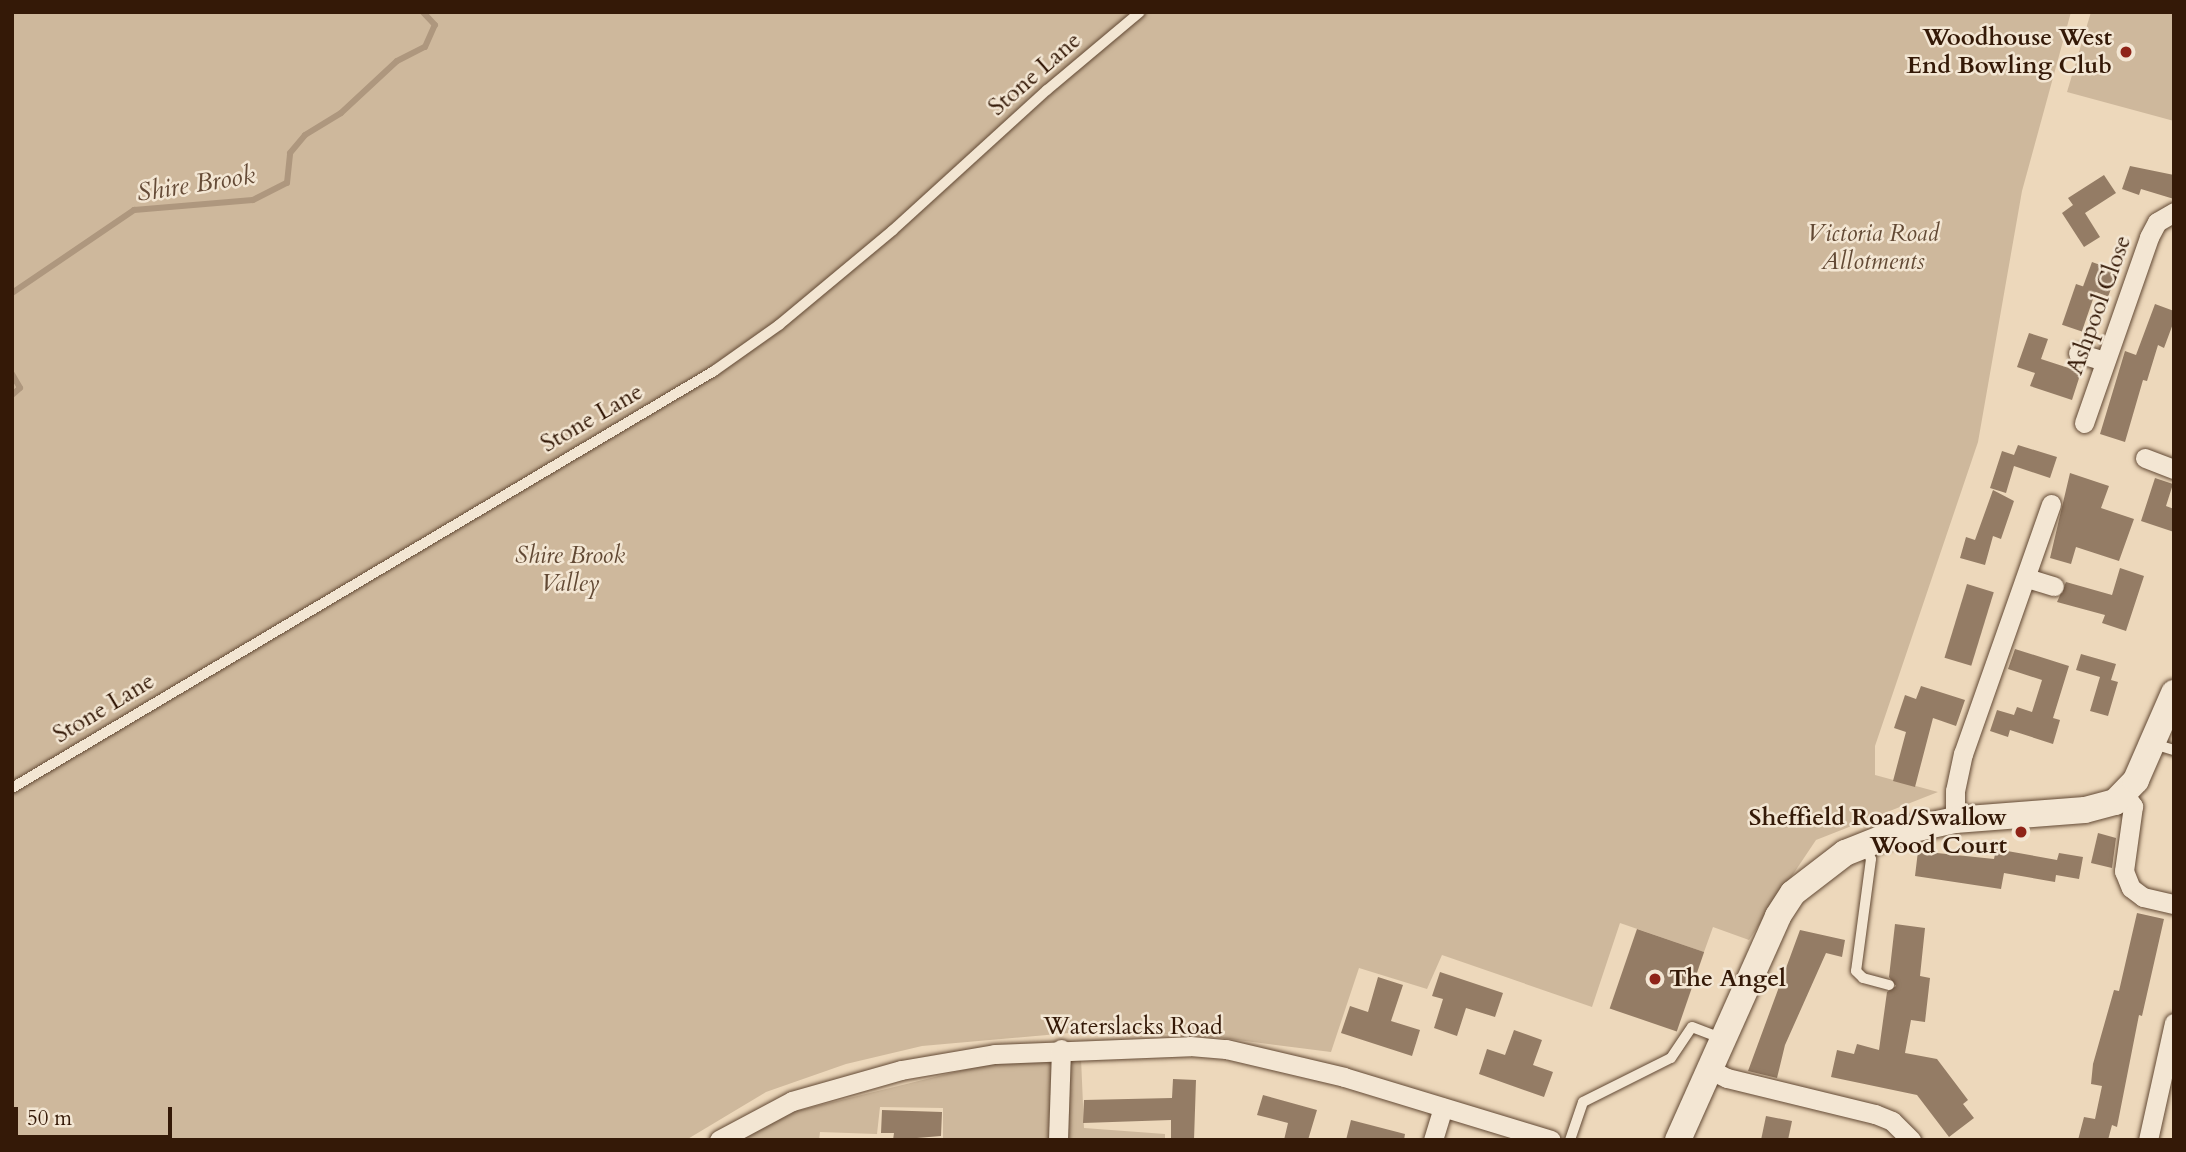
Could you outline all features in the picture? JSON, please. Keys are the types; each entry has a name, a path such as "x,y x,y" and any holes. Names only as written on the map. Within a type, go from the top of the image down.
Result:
{"main road":[{"path":"1678,1140 1778,916 1793,892 1864,844 1955,820 2085,810 2115,803 2125,795 2164,747 2173,698"}],"street":[{"name":"Ashpool Close","path":"2084,423 2149,237 2157,222 2174,212"},
{"path":"2078,353 2105,361"},
{"path":"2145,458 2174,469"},
{"path":"1955,820 1955,791 1963,754 2051,504"},
{"path":"2027,578 2054,586"},
{"path":"2125,795 2133,806 2124,856 2127,880 2143,897 2174,904"},
{"path":"2148,1140 2174,1023"},
{"path":"1058,1140 1061,1049"},
{"name":"Waterslacks Road","path":"719,1140 792,1101 901,1070 995,1054 1061,1049 1226,1049 1443,1107 1551,1140"},
{"path":"1709,1069 1727,1079 1875,1114 1892,1121 1911,1140"},
{"path":"1433,1140 1443,1107"}],"lane":[{"name":"Stone Lane","path":"12,788 714,371 779,325 893,230 1047,90 1140,12"},
{"path":"1864,844 1871,859 1856,971 1889,985"},
{"path":"1570,1140 1583,1102 1671,1058 1692,1027 1724,1039"}],"green space":[{"name":"Shire Brook Valley","path":"12,12 2071,12 2022,191 1978,442 1875,746 1875,775 1938,792 1816,840 1749,940 1713,927 1704,952 1620,923 1592,1007 1442,955 1427,989 1359,968 1331,1052 1207,1036 1092,1031 922,1046 846,1064 766,1092 686,1140 12,1140"},
{"name":"Woodhouse West End Bowling Club","path":"2091,12 2174,12 2174,121 2067,92"},
{"path":"1081,1058 1084,1128 1165,1134 1165,1140 943,1140 943,1108 880,1107 877,1134 820,1132 819,1140 737,1140 784,1114 996,1062"}],"building":[{"path":"2130,166 2174,175 2174,199 2141,189 2139,195 2122,189"},
{"path":"2104,175 2116,193 2085,213 2100,237 2084,247 2062,213 2073,205 2068,198"},
{"path":"2092,262 2117,271 2108,297 2083,287"},
{"path":"2076,284 2096,291 2082,331 2062,325"},
{"path":"2155,304 2174,311 2174,321 2164,348 2158,345 2147,381 2143,380 2125,442 2100,434 2125,351 2136,355"},
{"path":"2029,333 2048,339 2041,359 2081,372 2072,400 2030,386 2035,373 2017,367"},
{"path":"2018,445 2057,457 2050,478 2014,466 2006,493 1990,488 2002,451 2014,455"},
{"path":"2070,473 2109,486 2101,508 2134,519 2119,561 2076,547 2071,564 2050,558"},
{"path":"2155,478 2173,484 2166,506 2174,509 2174,532 2141,521"},
{"path":"1993,490 2014,501 2001,539 1993,536 1985,565 1960,558 1966,537 1975,540"},
{"path":"2120,568 2144,576 2126,631 2102,623 2105,615 2057,602 2066,582 2112,595"},
{"path":"1967,584 1994,592 1971,666 1944,658"},
{"path":"2015,649 2069,666 2053,718 2060,720 2053,744 2010,730 2008,737 1990,731 1997,710 2014,715 2017,707 2032,712 2042,680 2008,669"},
{"path":"2081,654 2116,664 2111,680 2118,682 2108,716 2090,711 2100,677 2076,670"},
{"path":"1921,686 1965,700 1956,726 1933,718 1915,787 1893,781 1906,732 1894,728 1905,695 1916,699"},
{"path":"2098,833 2116,838 2112,868 2091,863"},
{"path":"1996,849 2057,860 2059,853 2083,857 2079,879 2056,875 2055,882 2004,873 2001,889 1915,876 1918,851 1994,859"},
{"path":"2137,913 2164,919 2142,1016 2139,1015 2117,1127 2112,1125 2108,1140 2078,1140 2084,1117 2095,1119 2102,1086 2091,1084 2093,1064 2114,990 2119,991"},
{"path":"1895,924 1925,928 1920,976 1930,978 1925,1022 1911,1020 1905,1053 1937,1059 1968,1100 1963,1104 1974,1118 1949,1137 1917,1095 1831,1077 1837,1050 1854,1054 1857,1044 1879,1050 1887,992 1896,986 1889,977"},
{"name":"The Angel","path":"1637,929 1704,952 1677,1032 1610,1008"},
{"path":"1800,930 1845,940 1842,957 1826,953 1785,1045 1777,1078 1748,1071"},
{"path":"1440,972 1503,993 1495,1017 1466,1008 1457,1036 1434,1028 1443,999 1432,996"},
{"path":"1378,977 1403,985 1391,1021 1420,1030 1412,1056 1341,1033 1350,1006 1368,1012"},
{"path":"1514,1030 1542,1040 1533,1065 1553,1072 1544,1097 1479,1074 1487,1049 1505,1055"},
{"path":"1173,1079 1196,1080 1194,1140 1171,1140 1171,1120 1083,1123 1084,1100 1172,1098"},
{"path":"1263,1095 1317,1110 1308,1140 1284,1140 1288,1123 1257,1115"},
{"path":"882,1110 942,1112 941,1136 893,1140 894,1133 881,1133"},
{"path":"1766,1116 1792,1121 1788,1140 1761,1140"},
{"path":"1351,1120 1405,1134 1404,1140 1346,1140"}],"waterway":[{"name":"Shire Brook","path":"12,293 134,210 253,200 287,183 290,153 305,135 341,113 397,61 425,47 435,25 423,12"},
{"name":"Shire Brook","path":"12,374 20,388 12,395"}],"place":[{"name":"Woodhouse West End Bowling Club","path":"2126,52"},
{"name":"Sheffield Road/Swallow Wood Court","path":"2021,832"},
{"name":"The Angel","path":"1655,979"}],"park label":[{"name":"Victoria Road Allotments","path":"1873,248"}]}
